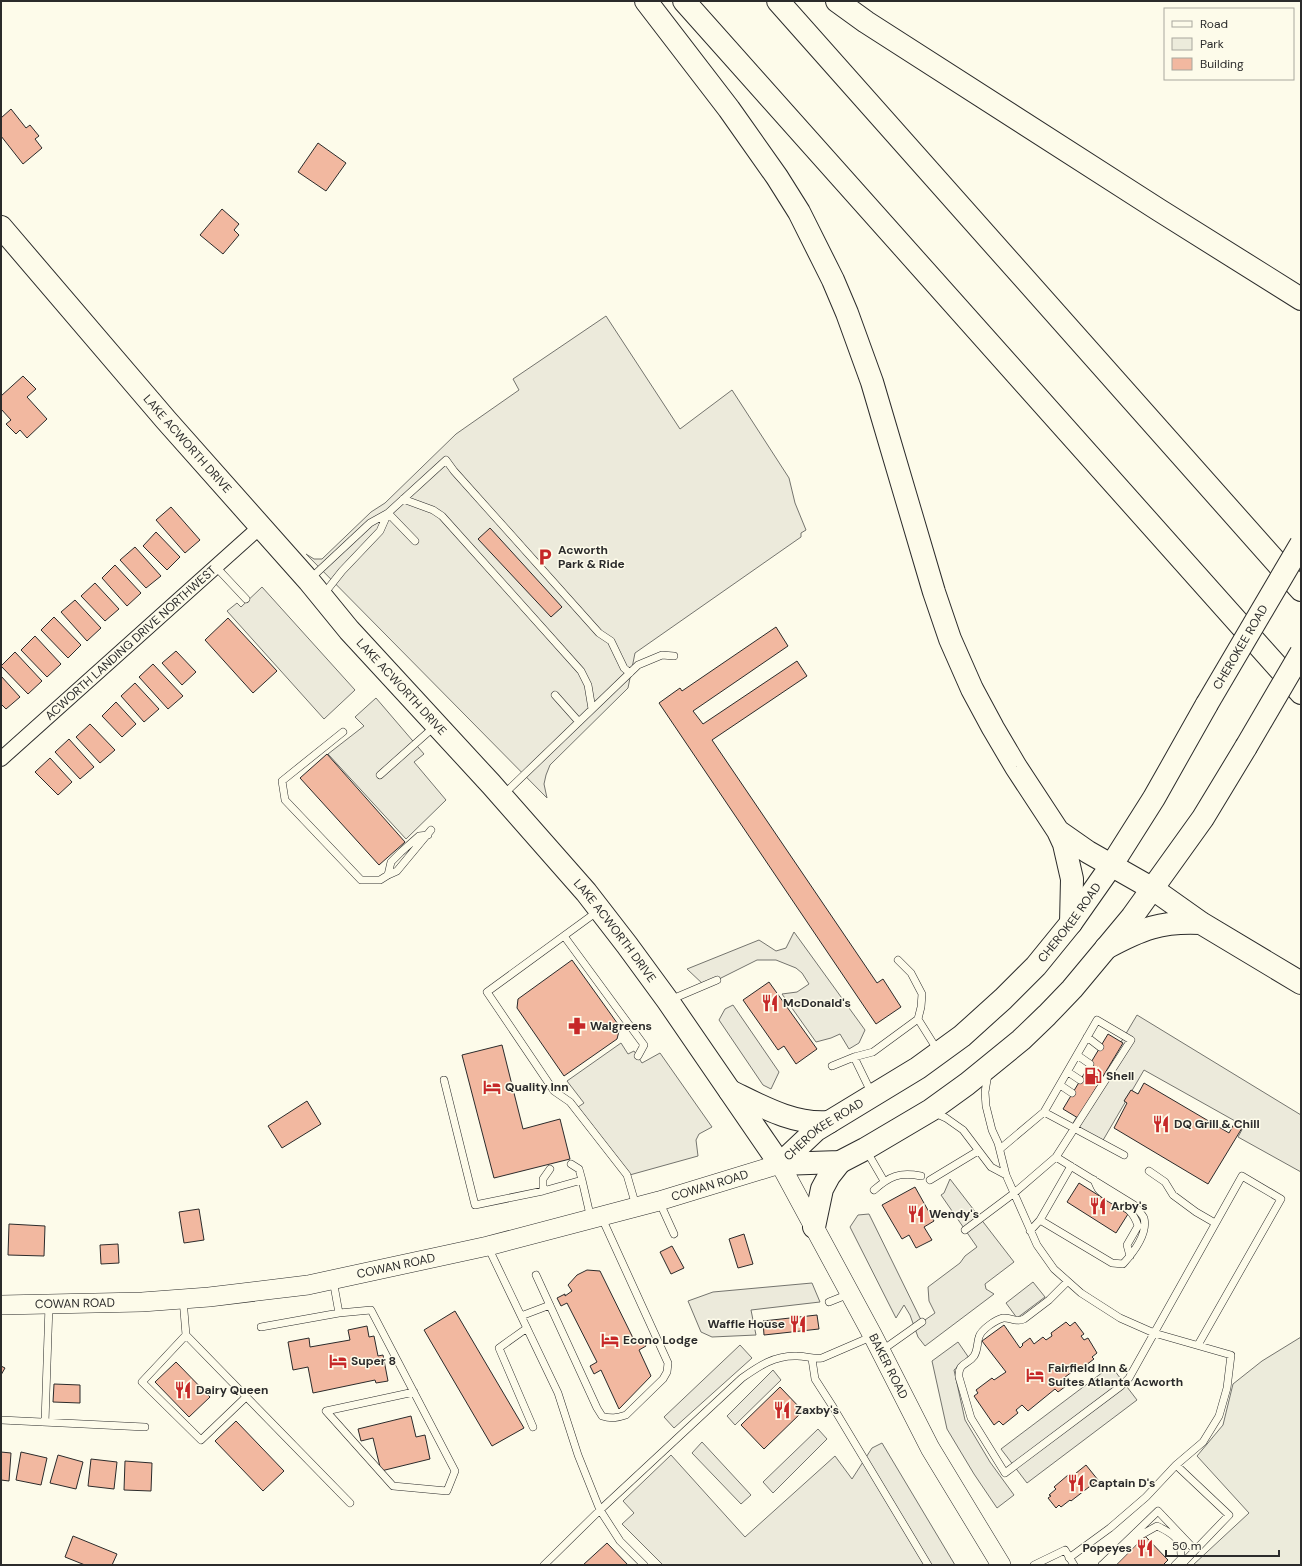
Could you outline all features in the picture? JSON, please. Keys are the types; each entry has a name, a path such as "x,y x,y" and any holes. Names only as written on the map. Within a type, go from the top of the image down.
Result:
{"main road":[{"path":"646,1 757,148 799,212 848,313 872,382 927,570 950,639 972,689 993,728 1016,767 1058,831 1064,844 1072,879 1071,923"},
{"path":"684,1 1301,693"},
{"path":"778,1 1301,590"},
{"path":"838,1 886,34 1153,206 1301,299"},
{"name":"LAKE ACWORTH DRIVE","path":"1,227 349,630 502,796 600,910 668,1001 780,1164"},
{"name":"CHEROKEE ROAD","path":"780,1164 816,1130 940,1053 980,1020 1025,978 1046,955 1071,923 1111,866 1154,798 1207,704 1301,544"},
{"name":"CHEROKEE ROAD","path":"780,1164 840,1162 865,1149 931,1110 990,1066 1021,1040 1047,1015 1106,948 1153,889 1203,818 1301,653"},
{"path":"1058,831 1111,866 1153,889 1201,923 1301,983"},
{"path":"1106,948 1144,929 1158,925 1184,922 1201,923"},
{"path":"729,1090 778,1113 806,1122 829,1122"},
{"path":"814,1227 822,1189 829,1176 840,1162"},
{"name":"COWAN ROAD","path":"1,1305 142,1302 184,1299 308,1284 488,1246 659,1201 780,1164"},
{"name":"BAKER ROAD","path":"780,1164 877,1344 930,1448 1002,1565"}],"street":[{"name":"ACWORTH LANDING DRIVE NORTHWEST","path":"1,759 260,527"}],"lane":[{"path":"315,589 370,523 388,513 446,460 454,471 599,633 611,641 624,668 630,673"},
{"path":"403,499 433,510 442,516 581,671 588,685 592,709"},
{"path":"388,513 415,541"},
{"path":"315,589 342,571 380,531 388,513"},
{"path":"216,567 246,599"},
{"path":"502,796 638,665 662,655 674,656"},
{"path":"555,695 578,722"},
{"path":"380,774 436,725"},
{"path":"343,732 282,781 285,800 361,880 380,880 397,871 429,832"},
{"path":"600,910 487,992 554,1091 570,1102 628,1175 636,1207"},
{"path":"564,936 644,1045 638,1056"},
{"path":"832,1066 854,1057 873,1052 918,1019 922,994 911,973 898,960"},
{"path":"668,1001 717,980"},
{"path":"918,1019 940,1053"},
{"path":"965,1230 1014,1194 1056,1157 1117,1058 1131,1040 1097,1020 1044,1112 1000,1150"},
{"path":"1087,1037 1100,1047"},
{"path":"1077,1055 1090,1064"},
{"path":"854,1057 872,1096"},
{"path":"990,1066 985,1092 986,1106 992,1130 998,1142 1006,1175 1036,1245 1054,1269 1067,1282 1102,1308 1120,1318 1154,1333 1231,1356 1227,1388 1219,1416 1203,1442 1176,1465 1146,1497 1110,1528 1070,1558"},
{"path":"1068,1072 1080,1080"},
{"path":"444,1080 475,1205 543,1191 582,1180"},
{"path":"1060,1085 1072,1093"},
{"path":"931,1110 946,1118 962,1130 991,1167 1006,1175"},
{"path":"1044,1112 1124,1155"},
{"path":"865,1149 884,1181"},
{"path":"930,1180 978,1151"},
{"path":"1040,1220 1112,1263 1123,1264 1130,1256 1145,1229 1144,1217 1134,1205 1056,1157"},
{"path":"536,1275 602,1416 618,1418 626,1415 663,1378 667,1372 668,1363 596,1217 579,1169 571,1164"},
{"path":"1030,1231 1040,1220 1071,1166"},
{"path":"543,1191 543,1179 550,1169"},
{"path":"1149,1171 1165,1182 1173,1195 1196,1212 1215,1223"},
{"path":"874,1190 884,1181 896,1175 912,1174 921,1176"},
{"path":"1067,1282 1049,1300 1024,1319 1020,1321 1002,1318 988,1327 979,1336 974,1356 961,1366 959,1370 959,1377 971,1418 1005,1472 1126,1382 1242,1176 1281,1199 1198,1345"},
{"path":"659,1201 674,1234"},
{"path":"488,1246 558,1393 578,1455 600,1510 620,1541 644,1565"},
{"path":"332,1279 339,1313"},
{"path":"829,1302 850,1293"},
{"path":"184,1299 186,1335 350,1503"},
{"path":"45,1422 49,1305"},
{"path":"521,1316 550,1305"},
{"path":"261,1327 339,1313 371,1310 414,1392 455,1471 447,1491 393,1486 326,1411 414,1392"},
{"path":"544,1565 600,1510 742,1378 762,1365 778,1357 798,1356 812,1359 822,1358 877,1344 922,1322"},
{"path":"527,1328 499,1348 533,1427"},
{"path":"186,1335 142,1382 201,1440 246,1397"},
{"path":"812,1359 815,1379 928,1565"},
{"path":"1,1420 145,1427"},
{"path":"1176,1465 1229,1515 1181,1565"},
{"path":"1102,1565 1158,1511 1195,1550"},
{"path":"1102,1565 1112,1564 1141,1536 1157,1526 1173,1533 1181,1548 1180,1559 1175,1565"},
{"path":"1034,1565 1064,1550 1074,1565"}],"green space":[{"path":"1301,1337 1301,1565 1193,1565 1249,1513 1197,1456 1223,1425 1233,1384 1262,1361"}],"shaded area":[{"name":"Acworth Park & Ride","path":"606,316 680,429 732,390 789,478 795,503 806,530 801,533 801,537 635,653 628,688 550,765 544,784 547,798 306,554 314,559 322,559 371,512 385,503 456,434 519,390 513,379"},
{"path":"262,587 355,690 324,719 227,611 237,603 241,607"},
{"path":"376,698 424,754 414,762 446,800 406,839 328,754 364,726 355,717"},
{"path":"794,932 865,1030 859,1043 849,1049 840,1034 816,1042 782,994 797,992 809,984 802,973 796,968 776,960 757,960 705,986 687,969 759,940 776,951 786,948"},
{"path":"733,1005 779,1072 771,1089 763,1085 719,1020 725,1009"},
{"path":"1137,1015 1301,1115 1301,1172 1238,1137 1244,1126 1144,1070 1102,1142 1073,1123"},
{"path":"621,1043 628,1054 634,1051 642,1063 660,1053 712,1127 699,1134 696,1140 698,1156 626,1176 575,1109 584,1103 567,1081"},
{"path":"950,1179 1014,1262 985,1284 986,1289 994,1294 925,1346 918,1337 910,1315 904,1305 896,1318 850,1227 858,1215 869,1214 922,1322 935,1313 929,1301 928,1287 960,1263 965,1256 977,1247 941,1195 944,1193"},
{"path":"1033,1282 1045,1297 1017,1318 1006,1303"},
{"path":"812,1283 820,1302 751,1310 756,1335 712,1337 701,1332 688,1301 713,1292"},
{"path":"958,1342 969,1358 954,1370 965,1420 990,1462 1014,1495 997,1508 974,1474 947,1429 932,1361"},
{"path":"740,1345 752,1358 674,1428 664,1417"},
{"path":"1111,1366 1137,1400 1027,1483 1001,1449"},
{"path":"773,1370 781,1380 735,1425 727,1416"},
{"path":"818,1429 827,1439 773,1493 763,1482"},
{"path":"702,1442 751,1495 741,1504 692,1453"},
{"path":"882,1443 955,1565 663,1565 622,1524 634,1513 623,1501 671,1455 745,1537 835,1456 852,1479 872,1448"}],"building":[{"path":"11,109 26,128 30,125 39,136 35,139 42,148 23,164 1,136 1,118"},
{"path":"318,143 346,163 326,191 298,172"},
{"path":"222,209 239,224 234,230 239,235 223,254 200,235"},
{"path":"23,376 36,389 27,397 47,419 27,438 20,430 16,434 6,424 11,420 1,409 1,396"},
{"path":"171,507 200,540 185,553 156,520"},
{"path":"490,528 562,607 551,617 478,539"},
{"path":"156,532 180,557 167,570 143,546"},
{"path":"135,547 161,576 146,588 120,560"},
{"path":"115,565 141,593 127,606 102,578"},
{"path":"95,583 119,609 105,621 81,596"},
{"path":"75,600 101,628 87,641 61,612"},
{"path":"54,617 81,645 68,658 41,630"},
{"path":"228,618 277,671 253,693 205,640"},
{"path":"776,627 788,646 693,711 703,724 797,661 807,676 712,740 877,983 883,979 901,1007 876,1024 659,703 680,688 682,691"},
{"path":"35,636 61,664 47,677 21,650"},
{"path":"176,651 196,672 182,685 162,663"},
{"path":"15,652 42,681 28,694 1,666"},
{"path":"153,664 183,696 168,709 139,677"},
{"path":"1,676 20,697 6,709 1,704"},
{"path":"135,683 159,709 144,722 121,696"},
{"path":"116,702 136,724 122,737 102,716"},
{"path":"90,724 115,750 100,763 76,737"},
{"path":"69,739 94,767 80,779 55,752"},
{"path":"327,754 405,842 379,865 300,778"},
{"path":"50,758 72,782 58,795 35,772"},
{"name":"Walgreens","path":"572,960 620,1027 617,1039 564,1076 517,1008 518,999"},
{"path":"769,982 817,1049 796,1064 784,1046 778,1050 743,1000"},
{"name":"Shell","path":"1108,1034 1123,1043 1078,1118 1063,1109"},
{"name":"Quality Inn","path":"502,1045 523,1129 560,1119 570,1159 494,1178 462,1055"},
{"path":"1144,1083 1229,1133 1234,1124 1242,1128 1208,1184 1114,1128 1127,1103 1124,1101 1131,1090 1138,1094"},
{"path":"307,1101 321,1124 282,1148 268,1126"},
{"path":"1079,1183 1128,1214 1116,1233 1067,1202"},
{"path":"915,1187 934,1221 924,1227 932,1240 916,1248 909,1235 902,1239 882,1205"},
{"path":"199,1209 204,1240 184,1243 179,1212"},
{"path":"9,1224 45,1226 44,1256 8,1255"},
{"path":"744,1234 753,1264 738,1268 729,1239"},
{"path":"118,1244 119,1263 101,1264 100,1245"},
{"path":"672,1246 684,1268 671,1274 660,1252"},
{"name":"Econo Lodge","path":"587,1270 600,1271 635,1342 642,1339 646,1346 639,1350 651,1376 619,1409 601,1370 594,1374 590,1366 597,1362 567,1303 561,1306 557,1298 565,1294 565,1296 572,1291 568,1285 577,1275"},
{"path":"455,1311 524,1428 492,1446 424,1330"},
{"path":"817,1315 819,1329 764,1335 763,1321"},
{"name":"Fairfield Inn & Suites Atlanta Acworth","path":"1066,1322 1070,1326 1075,1322 1084,1334 1081,1336 1084,1340 1088,1338 1097,1353 1092,1357 1094,1359 1078,1371 1076,1369 1061,1380 1066,1386 1058,1392 1055,1389 1028,1411 1022,1405 1016,1410 1018,1413 1003,1425 999,1421 994,1425 974,1396 978,1393 976,1390 992,1378 994,1380 1006,1372 982,1341 1004,1325 1020,1348 1023,1345 1022,1344 1030,1338 1034,1344 1043,1337 1046,1340 1052,1336 1051,1333"},
{"name":"Super 8","path":"367,1326 369,1337 374,1336 378,1356 383,1355 388,1381 376,1383 375,1380 313,1393 308,1367 293,1370 288,1342 309,1338 310,1347 350,1340 348,1330"},
{"name":"Dairy Queen","path":"176,1362 210,1397 189,1417 155,1382"},
{"path":"1,1366 5,1368 1,1375"},
{"path":"54,1384 80,1385 80,1403 53,1402"},
{"path":"780,1387 803,1411 764,1449 741,1425"},
{"path":"411,1416 416,1437 425,1435 430,1459 381,1471 373,1438 361,1441 358,1429"},
{"path":"236,1421 284,1471 263,1491 215,1441"},
{"path":"1,1452 11,1453 9,1481 1,1480"},
{"path":"21,1452 47,1458 41,1485 16,1480"},
{"path":"58,1455 83,1462 76,1489 50,1483"},
{"path":"91,1459 117,1462 114,1489 88,1486"},
{"path":"125,1461 152,1463 151,1491 124,1490"},
{"name":"Captain D's","path":"1086,1465 1098,1480 1071,1501 1070,1500 1061,1507 1059,1505 1056,1508 1048,1498 1051,1496 1049,1495 1056,1489 1054,1487 1068,1475 1070,1478"},
{"path":"73,1536 117,1554 112,1565 85,1565 65,1557"},
{"name":"Popeyes","path":"1145,1536 1168,1560 1163,1565 1115,1565"},
{"path":"607,1543 628,1565 583,1565"}],"place":[{"name":"Acworth Park & Ride","path":"545,557"},
{"name":"McDonald's","path":"770,1003"},
{"name":"Walgreens","path":"577,1026"},
{"name":"Shell","path":"1093,1076"},
{"name":"Quality Inn","path":"492,1087"},
{"name":"DQ Grill & Chill","path":"1161,1124"},
{"name":"Arby's","path":"1098,1206"},
{"name":"Wendy's","path":"916,1214"},
{"name":"Waffle House","path":"798,1324"},
{"name":"Econo Lodge","path":"610,1340"},
{"name":"Super 8","path":"338,1361"},
{"name":"Fairfield Inn & Suites Atlanta Acworth","path":"1035,1375"},
{"name":"Dairy Queen","path":"183,1390"},
{"name":"Zaxby's","path":"782,1410"},
{"name":"Captain D's","path":"1076,1483"},
{"name":"Popeyes","path":"1145,1548"}]}
